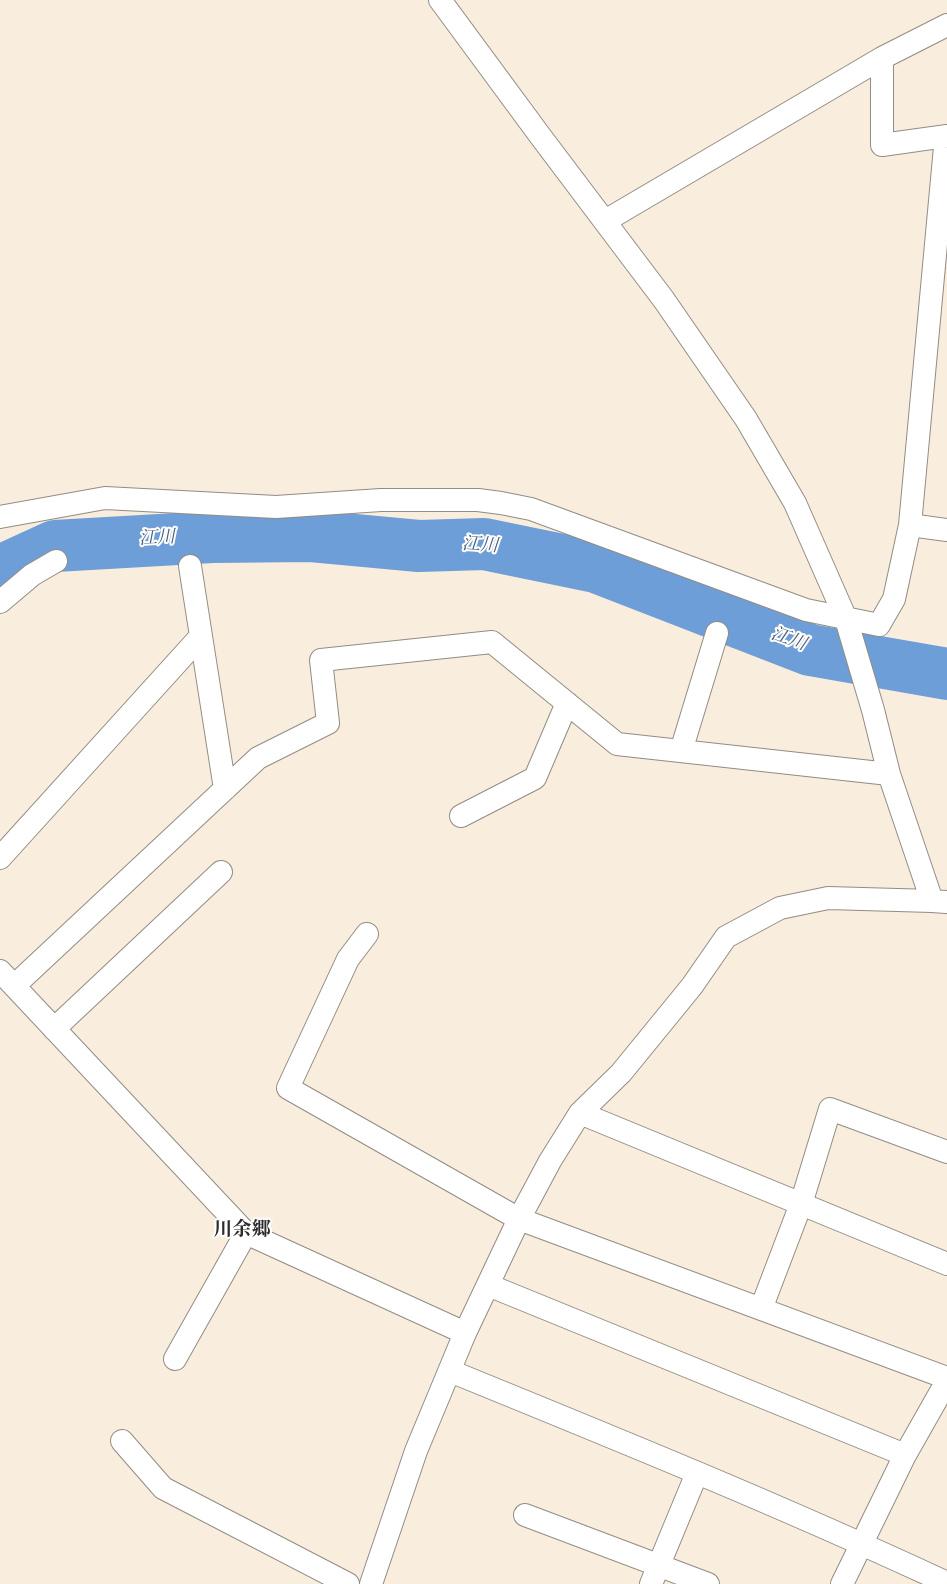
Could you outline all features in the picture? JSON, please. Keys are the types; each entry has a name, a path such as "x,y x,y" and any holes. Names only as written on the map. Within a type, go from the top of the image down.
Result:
{"street":[{"path":"371,1584 416,1451 465,1333 519,1219 550,1161 580,1113 620,1073 692,986 726,937 780,908 828,898 940,902 889,774 873,710 848,628 794,503 746,419 664,300 440,0"},
{"path":"605,221 882,58 947,25"},
{"path":"0,517 105,498 276,507 381,500 478,500 501,502 531,509 806,610 848,628 879,625 894,599 910,525 946,136 882,145 882,58"},
{"path":"910,525 947,530"},
{"path":"0,602 32,575 56,561"},
{"path":"190,566 225,789"},
{"path":"681,751 716,633"},
{"path":"0,858 201,636"},
{"path":"465,1333 246,1233 7,979 225,789 258,758 328,723 321,660 492,642 617,744 889,774"},
{"path":"461,816 535,778 567,703"},
{"path":"54,1029 221,872"},
{"path":"367,934 348,959 288,1088 519,1219 947,1378"},
{"path":"761,1309 801,1204 830,1109 947,1152"},
{"path":"580,1113 947,1264"},
{"path":"176,1359 246,1233"},
{"path":"488,1285 905,1455"},
{"path":"450,1371 697,1472 947,1583"},
{"path":"842,1584 905,1455 947,1381"},
{"path":"122,1441 163,1488 348,1584"},
{"path":"655,1575 697,1472"},
{"path":"525,1515 655,1575 708,1584"}],"waterway":[{"name":"江川","path":"0,571 55,546 212,537 311,536 419,546 484,544 596,567 810,650 947,674"}],"district":[{"name":"川余郷","path":"242,1232"}]}
